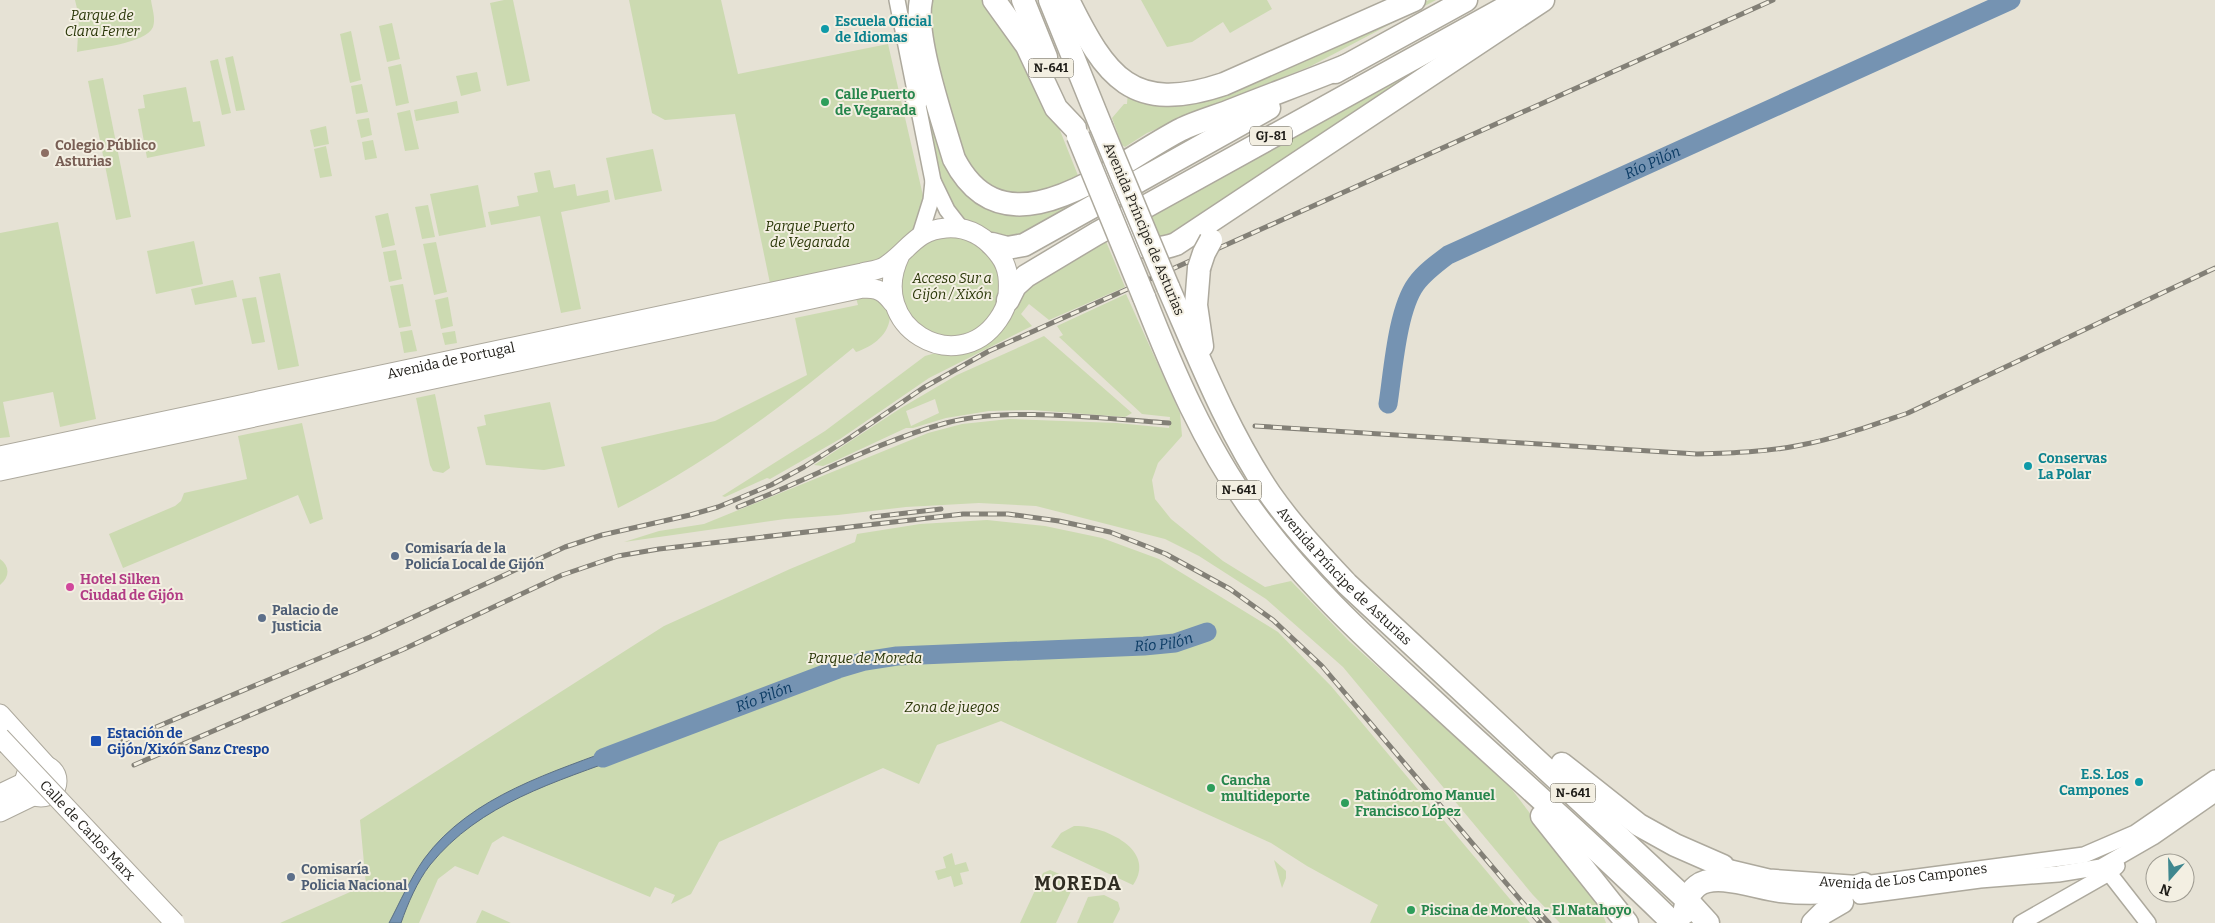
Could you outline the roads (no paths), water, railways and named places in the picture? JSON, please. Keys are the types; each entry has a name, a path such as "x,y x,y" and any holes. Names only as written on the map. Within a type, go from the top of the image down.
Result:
{"highway":[{"path":"921,0 919,12 924,50 954,159 962,173 979,191 994,200 1022,205 1038,204 1093,182 1182,129 1348,65"},
{"path":"994,0 1027,46 1056,108 1077,132"},
{"name":"Avenida Príncipe de Asturias","path":"1023,0 1119,233 1162,344 1208,443 1251,508 1284,550 1330,602 1673,923"},
{"name":"Avenida Príncipe de Asturias","path":"1050,0 1102,126 1158,249 1168,287 1225,419 1260,478 1302,535 1346,584 1687,900 1708,923"},
{"path":"1068,0 1089,43 1112,72 1135,88 1163,96 1199,92 1224,84 1414,0"},
{"name":"GJ-81","path":"992,244 1007,248 1024,245 1466,0"},
{"name":"GJ-81","path":"1008,300 1015,286 1026,276 1096,234 1520,0"},
{"path":"1119,233 1130,241 1158,249 1176,244 1543,0"},
{"path":"918,99 924,50"},
{"path":"1215,395 1200,341 1196,305 1199,268 1204,253 1224,222 1258,189"},
{"path":"1459,687 1499,711 1639,825 1675,845 1723,866"},
{"path":"1501,764 1627,923"},
{"path":"1683,923 1687,900 1697,886 1716,880 1779,891 1808,892 1852,889 1864,884"},
{"path":"1604,896 1612,923"},
{"path":"1812,923 1823,912 1842,902"}],"main road":[{"name":"GJ-81","path":"961,228 992,244 1004,261 1009,280 1008,300 1003,314 983,336 970,342 956,345 933,342 913,332 904,323 893,303 891,278 900,255 920,235 940,229 961,228"},
{"name":"Avenida de Portugal","path":"0,456 853,275 885,267 900,255"},
{"name":"Avenida de Portugal","path":"0,471 863,288 875,288 884,292 893,303"},
{"path":"0,714 56,774 56,786 48,795 30,789 0,794"},
{"name":"Calle de Carlos Marx","path":"0,737 175,923"},
{"path":"30,789 30,769 41,765 47,766"},
{"path":"0,812 30,789"}],"street":[{"path":"897,0 933,181 947,210 961,228"},
{"path":"920,235 930,200 933,181"},
{"name":"Avenida de Los Campones","path":"1723,866 1769,877 1864,884 2084,855 2135,833 2215,778"},
{"name":"Avenida de Los Campones","path":"2021,923 2105,870 2215,794"},
{"path":"2084,855 2105,870 2148,923"},
{"name":"Avenida de Los Campones","path":"1842,902 1864,895 1980,880 2105,870"}],"water":[{"path":"624,745 628,755 547,785 496,810 472,825 430,865 413,893 401,923 389,923 424,859 443,837 465,818 515,788"}],"waterway":[{"name":"Río Pilón","path":"1388,404 1404,309 1416,284 1448,255 2011,0"},
{"name":"Río Pilón","path":"603,758 838,669 865,661 897,656 1144,646 1175,643 1207,632"}],"railway":[{"path":"123,741 370,637 565,547 602,535 718,507 771,485 804,467 923,388 989,351 1773,0"},
{"path":"1255,426 1697,454 1749,452 1788,447 1842,435 1908,413 2215,268"},
{"path":"738,507 893,440 946,423 971,418 1027,414 1169,423"},
{"path":"872,517 941,509"},
{"path":"134,765 404,649 562,575 618,556 659,549 963,514 1008,514 1059,521 1110,532 1166,554 1230,589 1273,620 1322,666 1540,923"},
{"path":"1537,910 1549,923"}],"place":[{"name":"Escuela Oficial de Idiomas","path":"825,29"},
{"name":"Calle Puerto de Vegarada","path":"825,102"},
{"name":"Colegio Público Asturias","path":"45,153"},
{"name":"Conservas La Polar","path":"2028,466"},
{"name":"Comisaría de la Policía Local de Gijón","path":"395,556"},
{"name":"Hotel Silken Ciudad de Gijón","path":"70,587"},
{"name":"Palacio de Justicia","path":"262,618"},
{"name":"Estación de Gijón/Xixón Sanz Crespo","path":"96,741"},
{"name":"E.S. Los Campones","path":"2139,782"},
{"name":"Cancha multideporte","path":"1211,788"},
{"name":"Patinódromo Manuel Francisco López","path":"1345,803"},
{"name":"Comisaría Policia Nacional","path":"291,877"},
{"name":"Piscina de Moreda - El Natahoyo","path":"1411,910"}],"district":[{"name":"MOREDA","path":"1078,883"}],"park label":[{"name":"Parque de Clara Ferrer","path":"102,24"},
{"name":"Parque Puerto de Vegarada","path":"810,234"},
{"name":"Acceso Sur a Gijón / Xixón","path":"952,286"},
{"name":"Parque de Moreda","path":"865,658"},
{"name":"Zona de juegos","path":"952,707"}]}
